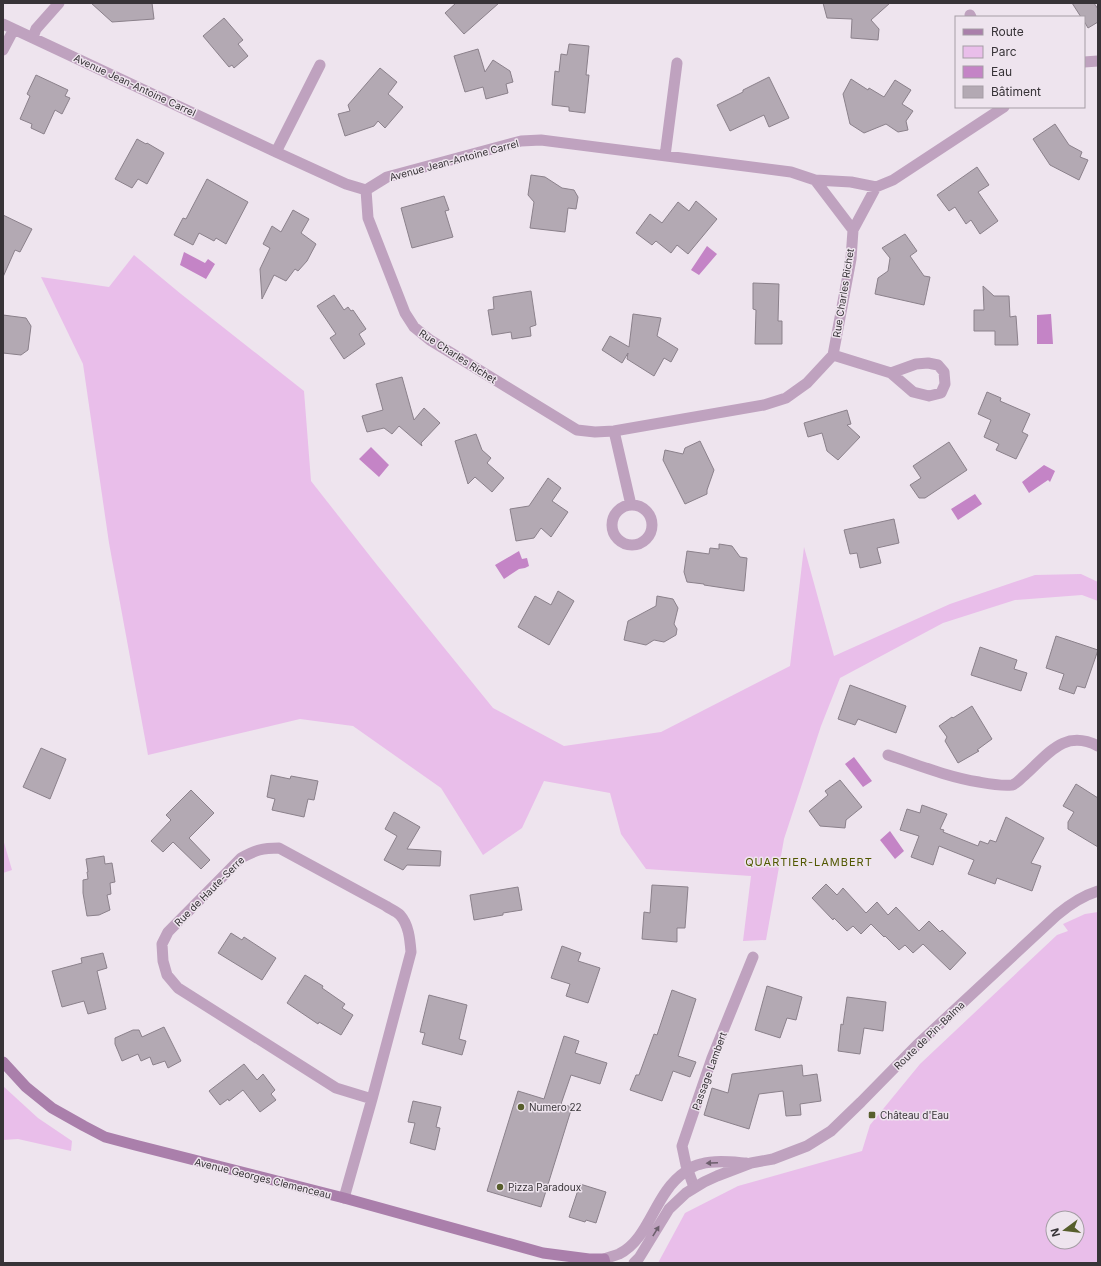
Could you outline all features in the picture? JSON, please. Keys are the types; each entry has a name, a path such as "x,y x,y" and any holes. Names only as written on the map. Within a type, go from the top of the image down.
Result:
{"main road":[{"name":"Avenue Georges Clemenceau","path":"3,1062 26,1087 52,1108 106,1137 134,1146 344,1198 543,1253 605,1261"},
{"name":"Avenue Georges Clemenceau","path":"543,1253 560,1263"}],"street":[{"path":"33,37 36,29 59,3"},
{"name":"Avenue Jean-Antoine Carrel","path":"3,24 276,152 346,184 366,190 387,177 521,141 541,140 791,172 815,180 851,182 876,187"},
{"path":"3,50 14,29"},
{"path":"1085,62 1098,62"},
{"path":"665,156 677,63"},
{"path":"276,152 320,66"},
{"path":"876,187 893,180 1002,108"},
{"path":"815,180 852,230"},
{"name":"Rue Charles Richet","path":"366,190 368,218 405,313 414,328 430,340 577,430 595,432 614,431 764,405 786,398 807,383 833,355 851,259 852,230 876,187"},
{"path":"833,355 891,373"},
{"path":"614,431 631,505"},
{"path":"888,755 960,779 998,786 1014,784 1052,750 1064,742 1085,740 1098,746"},
{"name":"Rue de Haute-Serre","path":"344,1198 372,1099 411,952 410,937 400,915 386,906 279,848 265,848 253,851 241,858 168,932 162,944 163,961 167,975 178,988 336,1088 372,1099"},
{"name":"Route de Pin-Balma","path":"634,1263 669,1208 678,1199 694,1187 717,1176 751,1163 789,1154 807,1146 832,1131 933,1030 1057,915 1074,902 1086,895 1098,891"},
{"name":"Passage Lambert","path":"694,1187 682,1146 712,1058 753,957"},
{"name":"Route de Pin-Balma","path":"605,1261 619,1254 632,1244 644,1230 666,1190 680,1175 693,1166 709,1162 751,1163"}],"green space":[{"path":"134,255 304,391 311,481 493,708 564,746 661,732 790,666 804,547 834,656 950,604 1035,575 1081,574 1098,582 1098,601 1082,595 1015,600 943,623 840,678 821,726 784,839 766,940 743,941 751,876 646,869 621,834 610,793 544,781 522,828 483,855 441,788 353,726 300,719 148,755 109,543 83,364 41,277 109,287"},
{"path":"3,839 12,870 3,873"},
{"path":"1098,912 1098,1263 658,1263 685,1213 738,1186 862,1151 870,1125 920,1064 1057,935 1068,931 1063,924 1085,914"},
{"path":"3,1086 38,1118 72,1141 71,1151 18,1139 3,1140"}],"water":[{"path":"707,246 717,254 699,275 691,270"},
{"path":"184,252 205,263 208,259 215,264 206,279 180,265"},
{"path":"1051,314 1053,344 1037,344 1037,315"},
{"path":"371,447 389,465 379,477 359,459"},
{"path":"1044,465 1055,471 1050,482 1048,480 1029,493 1022,482"},
{"path":"975,494 982,504 958,520 951,509"},
{"path":"519,551 522,559 527,558 529,566 519,569 504,579 495,565"},
{"path":"854,757 872,781 863,787 845,764"},
{"path":"890,831 904,851 895,859 880,840"}],"building":[{"path":"91,3 152,3 154,19 112,22"},
{"path":"456,3 499,3 464,34 445,13"},
{"path":"823,3 890,3 871,20 879,29 878,40 851,38 852,19 827,18"},
{"path":"1072,3 1094,3 1098,9 1098,22 1088,28 1085,23 1085,16 1080,16"},
{"path":"224,18 243,40 238,44 248,56 234,68 232,65 229,67 203,36"},
{"path":"569,44 589,46 586,75 589,75 585,113 569,111 569,107 552,105 555,71 559,72 561,54 567,55"},
{"path":"478,49 485,72 493,60 510,71 513,82 506,84 508,93 486,99 483,87 465,92 454,56"},
{"path":"380,68 397,82 388,94 403,107 385,128 378,121 374,126 345,136 338,114 350,111 348,105"},
{"path":"36,75 68,90 65,96 70,98 62,114 55,110 44,134 31,128 32,124 20,119 30,96 27,94"},
{"path":"769,77 789,118 769,127 764,115 730,131 717,105"},
{"path":"851,79 868,90 869,88 884,97 895,80 911,90 902,104 913,111 906,121 908,130 898,132 886,124 864,133 850,124 843,94"},
{"path":"1055,124 1069,145 1082,152 1080,157 1088,160 1079,180 1050,165 1033,139"},
{"path":"137,139 164,153 147,184 138,179 132,188 115,179"},
{"path":"977,167 989,185 978,192 998,221 980,234 971,220 966,224 955,207 949,211 937,195"},
{"path":"531,175 545,177 562,188 574,190 578,197 576,209 568,208 565,232 530,228 534,202 528,195"},
{"path":"207,179 248,202 226,244 216,238 214,241 199,233 193,245 174,235 183,218 186,219"},
{"path":"444,196 449,210 445,211 453,237 412,248 401,208"},
{"path":"696,201 717,219 688,254 677,245 671,253 656,241 652,245 636,233 650,214 662,223 678,202 689,211"},
{"path":"293,210 309,219 301,233 316,244 307,261 298,271 295,269 286,281 274,275 262,299 260,269 270,248 263,244 272,226 281,232"},
{"path":"3,215 32,229 20,252 15,250 3,277"},
{"path":"905,234 917,251 910,256 924,276 930,277 924,305 875,294 878,278 888,271 890,258 882,248"},
{"path":"753,283 779,284 778,321 782,321 782,344 755,344 756,310 753,309"},
{"path":"983,286 994,296 1009,296 1010,317 1016,316 1018,345 995,345 995,331 974,331 974,310 984,310"},
{"path":"531,291 536,325 530,327 531,336 512,339 511,332 492,335 488,310 494,309 493,297"},
{"path":"334,295 344,310 348,307 351,311 353,310 366,329 359,334 365,344 344,359 330,338 336,334 317,306"},
{"path":"633,314 661,318 657,336 678,349 671,362 664,358 654,376 627,359 628,353 622,363 602,350 610,336 629,347"},
{"path":"3,315 26,318 31,326 28,350 21,355 3,353"},
{"path":"402,377 414,420 424,408 440,423 421,443 422,446 399,426 392,434 384,428 367,432 362,416 383,410 376,384"},
{"path":"987,392 1001,398 1000,401 1030,414 1022,432 1028,435 1016,459 996,450 999,444 984,437 991,420 978,414"},
{"path":"847,410 851,424 847,425 860,437 838,460 827,451 822,433 808,437 804,423"},
{"path":"476,434 482,450 491,458 487,463 504,478 492,492 475,477 468,484 455,441"},
{"path":"700,441 714,470 707,494 685,504 663,460 665,450 683,454 685,448"},
{"path":"949,442 967,470 925,498 919,498 910,485 921,478 913,466"},
{"path":"548,478 561,488 552,501 568,512 551,537 541,528 534,538 516,541 510,509 529,506"},
{"path":"894,519 899,543 877,548 881,563 860,568 857,553 850,554 844,530"},
{"path":"719,544 732,546 740,557 747,558 744,591 687,582 684,572 687,551 709,554 710,548 719,549"},
{"path":"558,591 574,601 549,645 518,627 535,596 551,605"},
{"path":"657,596 673,599 678,608 674,624 677,629 676,635 664,642 654,640 646,645 624,640 628,621 656,606"},
{"path":"1056,636 1098,650 1085,688 1077,686 1074,694 1059,689 1064,674 1046,668"},
{"path":"980,647 1017,660 1014,669 1027,673 1021,691 971,675"},
{"path":"850,685 906,706 896,733 858,719 855,725 838,719"},
{"path":"972,706 992,739 977,750 979,751 958,763 945,741 947,737 939,726"},
{"path":"41,748 66,759 50,799 23,787"},
{"path":"271,775 290,779 291,776 318,781 314,800 308,799 304,817 272,810 275,799 267,797"},
{"path":"840,780 862,807 846,820 845,828 820,826 809,811 828,795 825,791"},
{"path":"1076,784 1098,798 1098,847 1068,829 1068,822 1074,812 1063,806"},
{"path":"191,790 214,813 189,838 210,860 201,869 173,842 163,852 151,841 171,820 166,815"},
{"path":"922,805 947,814 940,829 944,830 943,832 978,846 980,841 988,844 990,840 996,842 1006,817 1044,838 1031,863 1041,866 1032,891 997,878 995,884 968,874 974,860 939,846 933,865 911,857 919,836 900,830 907,809 920,813"},
{"path":"394,812 420,827 407,849 441,851 440,866 407,865 403,870 384,860 397,836 385,829"},
{"path":"104,856 105,864 112,863 115,882 110,883 111,894 107,895 110,910 99,915 87,916 83,893 83,880 88,879 86,859"},
{"path":"826,884 837,895 843,888 866,913 877,902 888,915 896,907 919,931 929,921 940,932 942,930 966,953 950,970 923,944 913,953 905,945 899,950 871,924 861,934 853,926 847,931 834,918 833,920 812,898"},
{"path":"652,885 688,887 685,928 677,928 677,942 642,939 644,912 650,913"},
{"path":"518,887 522,910 474,920 470,895"},
{"path":"231,933 242,940 244,937 276,958 262,980 218,953"},
{"path":"562,946 581,953 578,961 600,968 588,1003 566,996 570,984 551,978"},
{"path":"103,953 107,968 97,971 106,1009 88,1014 84,1001 62,1007 52,971 82,963 81,958"},
{"path":"305,975 323,986 322,988 345,1004 342,1008 353,1015 341,1035 319,1022 318,1024 287,1003"},
{"path":"767,986 802,997 796,1020 787,1018 780,1038 755,1030"},
{"path":"672,990 696,999 678,1056 696,1062 690,1077 673,1071 662,1101 630,1090 636,1075 639,1075 654,1034 657,1035"},
{"path":"429,995 467,1005 459,1039 466,1041 462,1055 422,1044 425,1033 420,1032"},
{"path":"847,997 886,1002 883,1031 864,1028 860,1054 838,1051 841,1024 843,1025"},
{"path":"164,1027 181,1061 168,1068 165,1061 153,1065 150,1057 141,1061 138,1054 122,1061 115,1044 115,1038 133,1030 139,1030 142,1037"},
{"path":"564,1036 579,1041 575,1053 607,1063 600,1084 571,1075 561,1104 572,1107 541,1207 487,1191 518,1091 544,1099"},
{"path":"244,1064 257,1080 263,1074 275,1090 271,1094 276,1100 260,1112 243,1090 229,1101 228,1099 220,1105 209,1091"},
{"path":"802,1065 803,1076 817,1074 821,1101 800,1104 801,1115 786,1116 783,1091 759,1094 749,1129 704,1115 712,1088 728,1093 732,1074"},
{"path":"413,1101 441,1107 436,1127 440,1128 435,1150 410,1143 415,1123 408,1122"},
{"path":"580,1184 606,1192 596,1223 586,1220 585,1222 569,1217"}],"place":[{"name":"Numero 22","path":"521,1107"},
{"name":"Château d'Eau","path":"872,1115"},
{"name":"Pizza Paradoux","path":"500,1187"}],"district":[{"name":"QUARTIER-LAMBERT","path":"809,862"}]}
